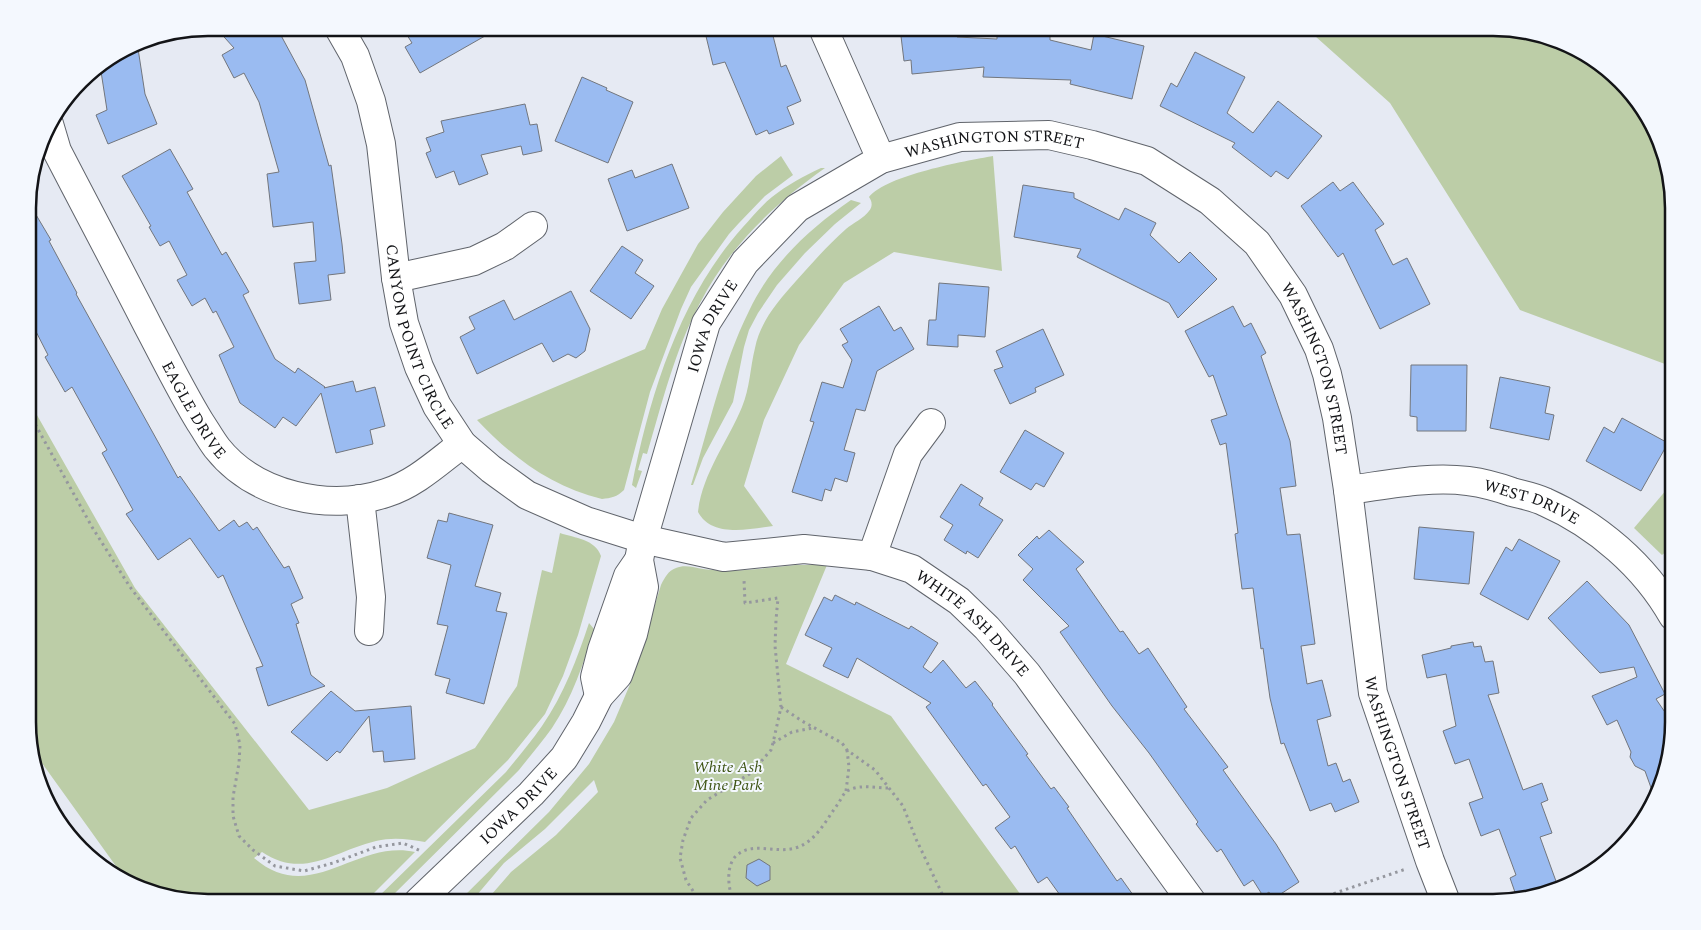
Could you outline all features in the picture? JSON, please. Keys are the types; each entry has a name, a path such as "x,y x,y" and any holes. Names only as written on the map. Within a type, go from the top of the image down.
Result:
{"street":[{"name":"CANYON POINT CIRCLE","path":"344,37 355,56 371,101 381,144 396,278 404,323 419,367 437,406 462,444 491,469 527,495 586,521 641,549"},
{"path":"826,37 881,159"},
{"name":"EAGLE DRIVE","path":"53,135 57,151 187,402 216,447 230,462 255,480 274,490 324,501 360,499 387,493 415,480 462,444"},
{"name":"WASHINGTON STREET","path":"881,159 960,137 1049,135 1147,161 1210,201 1257,244 1293,296 1319,349 1327,374 1337,418 1348,490 1373,693 1443,893"},
{"name":"IOWA DRIVE","path":"427,894 532,794 564,758 599,696 595,677 602,650 628,576 641,549 706,323 745,262 797,208 881,159"},
{"path":"396,278 474,261 505,246 534,226"},
{"path":"872,556 908,454 931,424"},
{"name":"WEST DRIVE","path":"1348,490 1421,480 1468,481 1500,488 1544,502 1590,526 1629,559 1650,582 1665,604"},
{"path":"360,499 371,597 369,631"},
{"name":"WHITE ASH DRIVE","path":"641,549 724,557 804,549 872,556 912,570 959,600 987,628 1027,674 1186,893"}],"path":[{"path":"37,427 92,527 130,588 235,724 240,745 233,797 233,816 239,836 253,850 275,866 304,871 333,863 376,847 403,843 421,851"},
{"path":"695,894 686,880 680,858 683,840 691,818 707,800 751,773 771,750 781,707 775,646 778,598 745,603 744,571"},
{"path":"781,707 842,743 847,750 875,770 903,806 916,839 942,893"},
{"path":"774,743 792,732 814,728"},
{"path":"731,894 729,880 730,867 736,856 750,849 763,848 781,851 794,849 806,843 817,834 846,792 849,766 847,750"},
{"path":"846,792 860,787 888,788"},
{"path":"1335,893 1430,861"}],"green space":[{"path":"1315,36 1493,36 1527,40 1548,45 1569,54 1589,65 1606,79 1636,112 1652,142 1659,163 1665,208 1665,364 1520,310 1390,103"},
{"path":"781,156 793,175 765,196 739,223 691,287 650,392 624,490 614,497 602,499 566,487 518,458 477,420 645,349 662,309 698,244 723,212 756,176"},
{"path":"993,156 1002,271 894,252 844,283 799,345 764,420 744,486 773,526 732,530 712,526 704,520 698,512 700,498 716,458 742,407 747,393 757,338 776,304 833,241 867,214 872,205 869,197 878,189 927,170"},
{"path":"821,168 825,168 788,196 754,228 725,263 700,303 676,358 647,454 643,453 638,470 642,471 636,488 632,485 639,451 658,382 685,315 702,284 721,254 765,204 790,185"},
{"path":"851,200 861,203 835,224 805,253 777,285 758,313 749,330 744,347 733,402 703,458 693,485 691,485 731,353 758,294 768,278 792,249 820,223"},
{"path":"37,414 135,588 309,810 387,788 475,748 517,686 542,570 552,573 560,533 578,538 598,550 601,556 578,635 563,676 545,714 508,760 425,842 400,839 376,841 319,861 305,863 292,864 277,860 262,852 254,858 275,871 295,876 333,869 373,854 393,851 415,852 373,894 208,894 185,892 153,885 117,868 41,762 38,745 36,722"},
{"path":"1665,491 1665,553 1662,555 1634,528"},
{"name":"White Ash Mine Park","path":"796,565 827,565 786,664 891,716 1020,893 492,894 511,872 556,835 598,792 594,780 545,829 504,863 478,894 466,894 549,812 589,764 614,722 631,682 665,577 673,569 683,566 703,569 750,570"},
{"path":"589,623 594,629 586,655 566,705 552,728 519,770 394,894 381,894 506,772 550,714 575,663"}],"building":[{"path":"901,36 957,36 997,39 997,36 1050,36 1050,40 1091,50 1094,36 1104,36 1144,46 1132,99 1070,84 1071,80 983,77 984,67 912,74 911,60 904,61"},
{"path":"224,37 282,37 305,80 329,166 331,165 342,244 345,273 328,275 331,300 299,304 294,263 316,261 313,222 273,227 267,174 279,172 259,102 244,73 234,78 222,55 234,48"},
{"path":"408,37 484,37 420,73 405,47 412,43"},
{"path":"706,37 773,37 781,67 786,65 801,101 787,107 794,124 769,134 767,130 756,135 725,62 713,65"},
{"path":"138,51 145,94 157,124 108,144 96,115 107,110 101,73 122,59"},
{"path":"1195,52 1245,77 1227,113 1253,133 1278,101 1322,136 1288,179 1276,171 1271,177 1232,147 1235,143 1160,106 1171,83 1177,87"},
{"path":"582,77 633,102 608,163 555,141"},
{"path":"525,104 530,125 537,124 542,151 523,155 521,146 481,155 488,174 459,185 454,171 436,178 426,153 431,151 426,138 444,132 441,121"},
{"path":"170,149 193,189 187,192 222,255 226,252 249,292 243,295 275,359 295,373 298,368 324,388 353,381 356,392 375,387 385,426 370,430 373,444 336,453 321,393 296,426 283,417 275,428 240,403 219,355 234,347 216,311 213,313 205,298 192,306 177,280 187,275 169,241 160,246 149,227 151,226 122,176"},
{"path":"672,164 689,208 627,231 608,179 632,170 635,178"},
{"path":"1333,182 1340,191 1353,182 1384,224 1375,230 1393,265 1407,258 1430,304 1380,329 1343,253 1338,257 1301,206"},
{"path":"1023,185 1074,193 1074,198 1119,220 1125,208 1156,223 1150,235 1179,263 1190,252 1217,279 1178,318 1169,303 1077,257 1081,249 1014,237"},
{"path":"37,216 51,240 49,241 76,294 178,478 180,476 219,531 234,520 239,527 247,522 253,530 257,527 284,568 289,566 303,598 291,604 299,623 296,624 311,675 325,686 268,706 256,668 263,666 223,575 218,578 190,538 158,560 126,514 133,510 102,453 107,450 72,387 65,392 45,357 48,355 37,333"},
{"path":"622,246 643,260 635,273 654,286 631,319 590,291"},
{"path":"939,283 989,287 985,337 958,335 958,347 927,345 929,320 936,320"},
{"path":"571,291 590,329 585,351 576,358 568,354 553,362 542,343 477,374 460,337 475,329 469,317 504,300 514,320"},
{"path":"879,306 894,331 901,327 914,349 877,371 865,411 856,409 844,450 855,453 847,482 835,478 831,491 825,489 822,501 792,492 814,422 810,421 822,382 843,388 852,360 842,345 848,342 840,329"},
{"path":"1233,306 1244,327 1251,323 1266,353 1261,356 1290,441 1296,486 1280,488 1287,535 1300,534 1315,644 1301,646 1307,684 1322,680 1331,716 1317,720 1328,766 1336,763 1343,782 1350,779 1359,802 1335,812 1331,803 1310,811 1284,743 1281,744 1270,698 1263,648 1261,649 1253,588 1242,589 1235,534 1238,533 1226,443 1220,445 1211,420 1227,415 1213,375 1209,377 1185,331"},
{"path":"1043,329 1064,375 1035,388 1036,392 1010,404 994,370 1003,367 996,351"},
{"path":"1411,365 1467,365 1466,431 1417,431 1417,417 1410,416"},
{"path":"1500,377 1550,387 1545,413 1554,415 1549,440 1490,428"},
{"path":"1622,418 1665,441 1665,448 1641,491 1586,461 1604,427 1614,433"},
{"path":"1025,430 1064,453 1044,487 1036,483 1031,490 1000,472"},
{"path":"961,484 983,498 979,505 1003,520 978,558 967,551 966,554 944,540 953,525 940,517"},
{"path":"449,513 493,525 475,586 501,593 496,611 507,613 484,704 446,693 450,679 435,675 448,626 437,624 451,565 427,558 438,520 447,522"},
{"path":"1419,527 1474,532 1469,584 1414,579"},
{"path":"1049,530 1084,562 1076,569 1120,632 1123,631 1139,654 1148,648 1187,707 1184,709 1228,767 1223,770 1276,844 1299,882 1282,893 1261,893 1253,880 1244,886 1221,849 1217,852 1149,753 1112,706 1060,632 1069,626 1023,580 1033,569 1018,555 1037,536 1039,539"},
{"path":"1519,539 1560,561 1528,620 1480,594 1506,547 1512,551"},
{"path":"1587,581 1629,625 1665,694 1656,699 1665,712 1665,722 1659,767 1651,789 1645,771 1635,766 1630,757 1631,752 1617,720 1607,725 1592,696 1637,677 1634,667 1600,673 1548,618"},
{"path":"835,595 855,605 856,602 909,629 911,626 938,643 923,667 931,673 943,660 966,688 975,681 1051,789 1054,787 1069,807 1067,808 1117,881 1121,878 1132,893 1059,893 1047,877 1038,883 1015,846 1011,849 995,828 1010,817 986,784 983,786 926,707 931,703 857,658 848,678 823,666 832,648 805,635 824,597 832,601"},
{"path":"1473,642 1474,647 1481,646 1485,662 1493,661 1499,693 1488,695 1523,790 1542,783 1548,800 1541,803 1552,833 1540,837 1556,882 1548,885 1515,892 1510,878 1516,875 1499,829 1481,836 1469,803 1483,798 1469,759 1455,764 1443,731 1456,726 1446,674 1427,678 1422,655 1451,648 1451,646"},
{"path":"331,691 355,711 411,706 415,759 384,762 383,751 373,752 369,716 340,753 337,751 327,761 291,732"},
{"path":"759,859 770,866 770,880 757,886 746,878 747,865"}]}
